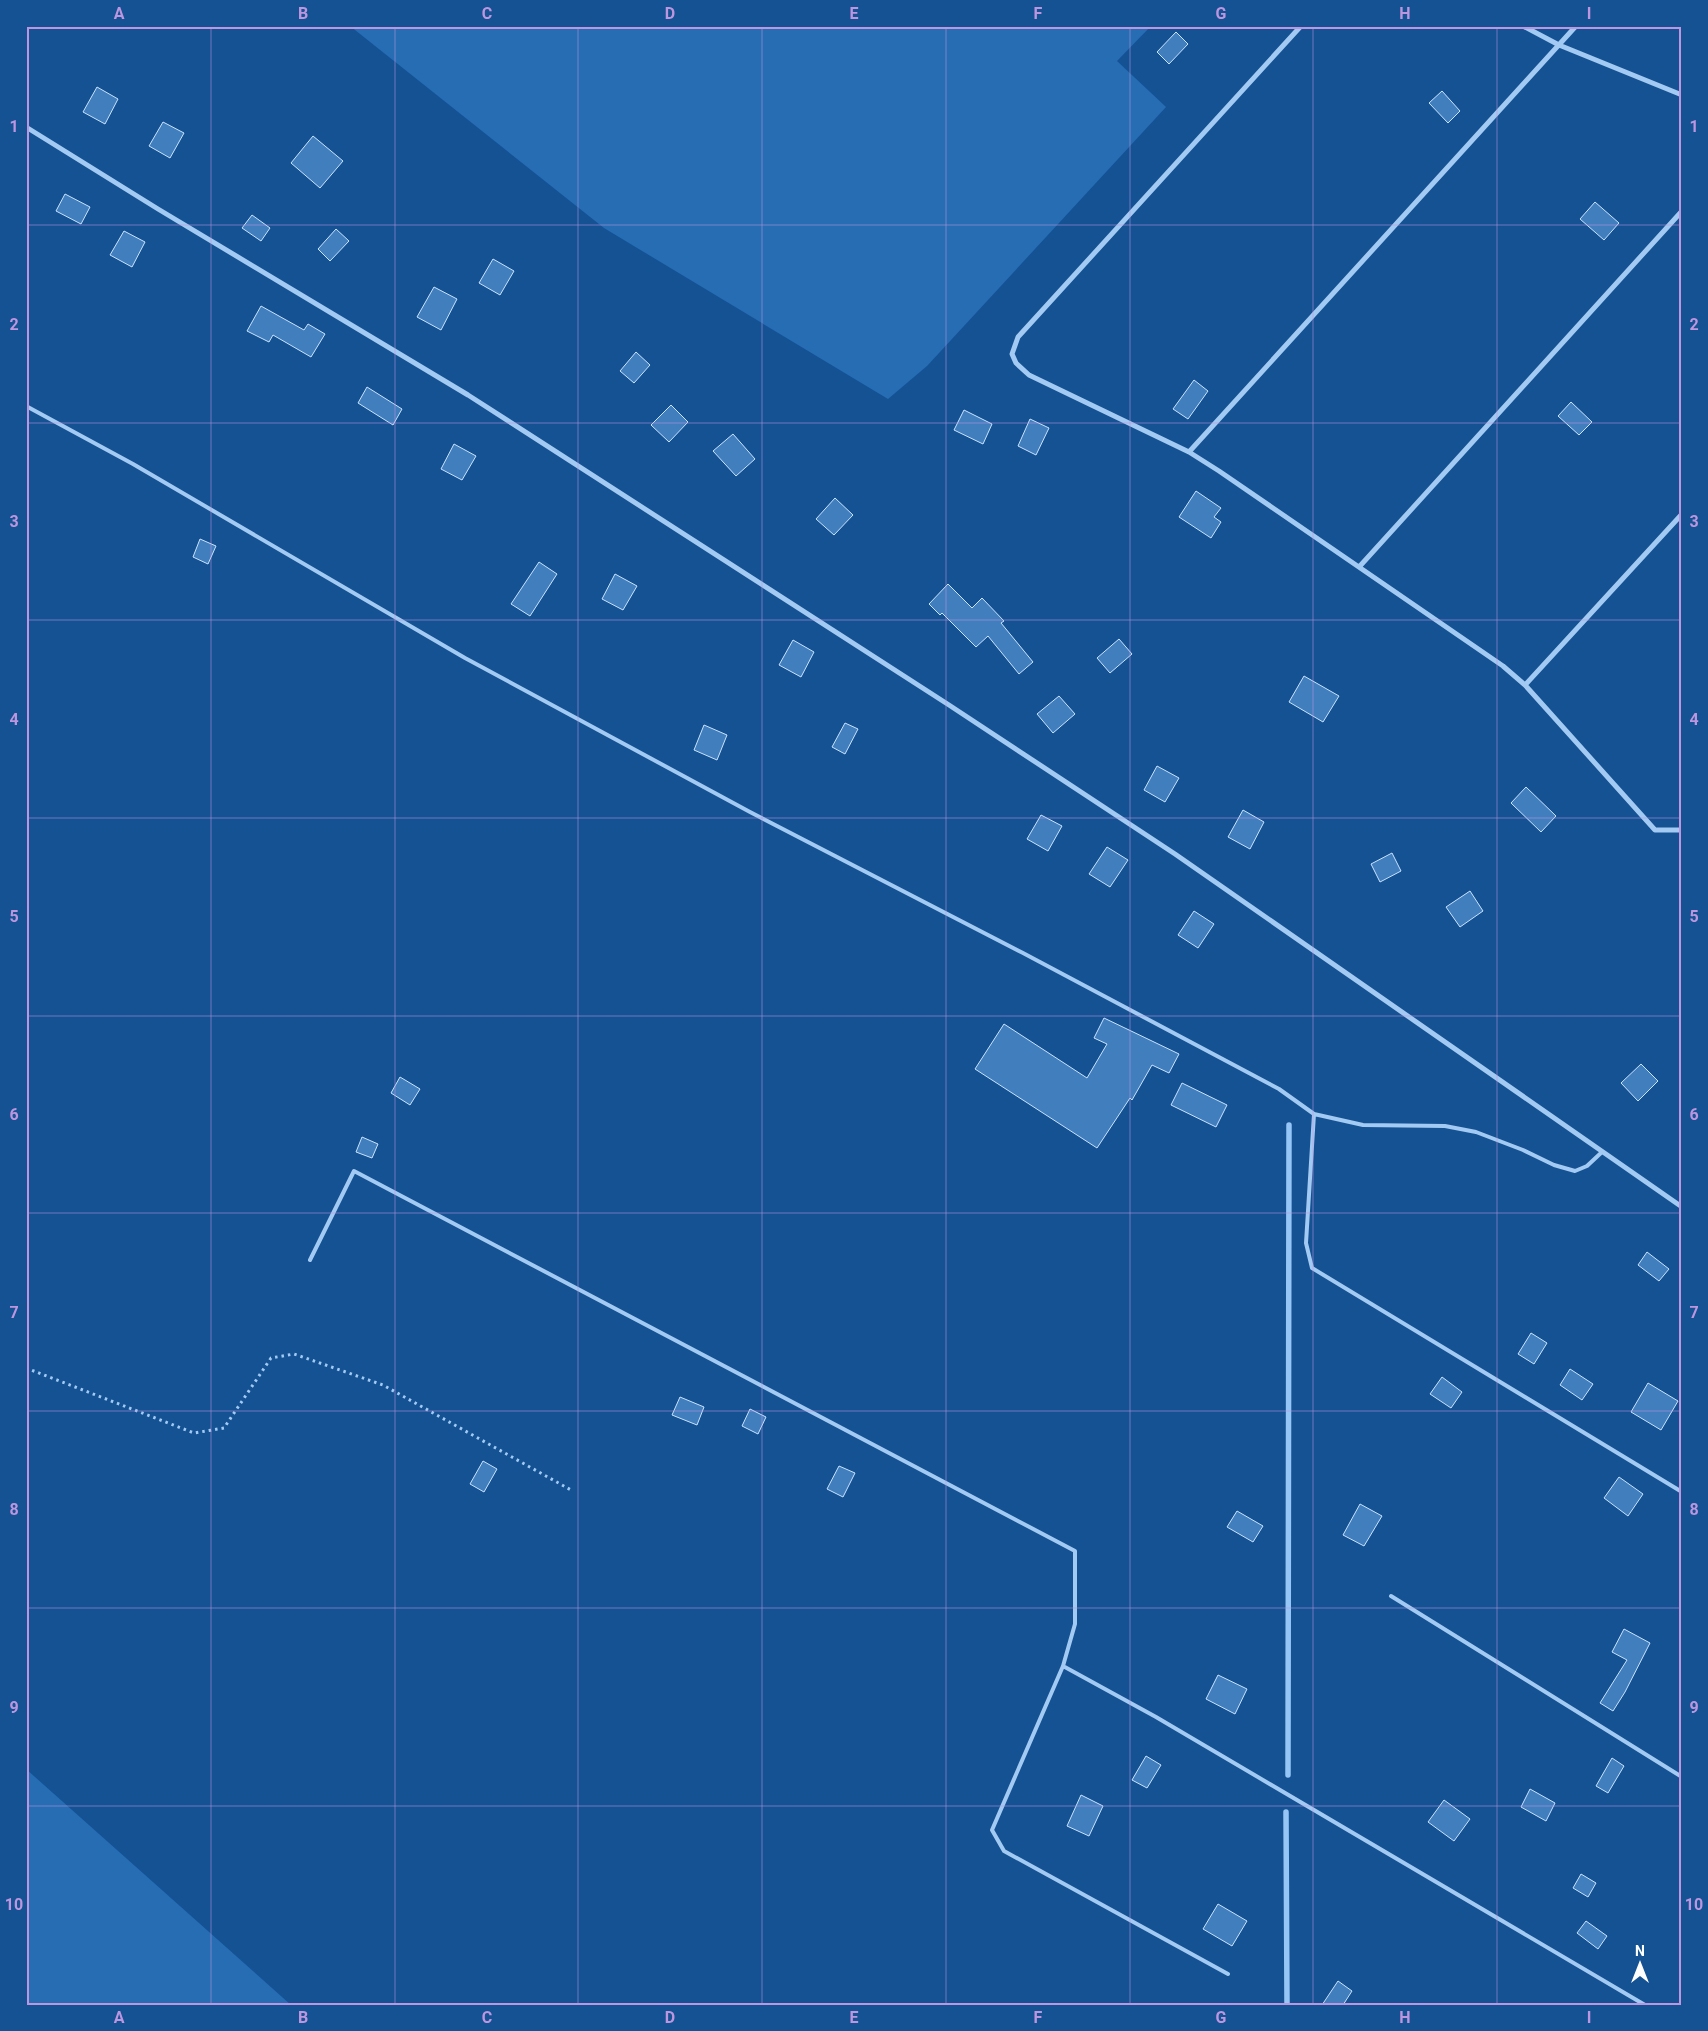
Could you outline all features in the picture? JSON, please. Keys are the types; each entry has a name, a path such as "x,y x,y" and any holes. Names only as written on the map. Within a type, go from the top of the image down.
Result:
{"street":[{"path":"1301,26 1018,337 1012,354 1016,363 1028,375 1189,452 1360,566 1503,666 1525,685 1655,830 1682,830"},
{"path":"1523,26 1559,44 1682,95"},
{"path":"1189,452 1576,26"},
{"path":"26,128 468,395 957,710 1175,854 1682,1207"},
{"path":"1360,566 1682,211"},
{"path":"1525,685 1682,514"}],"lane":[{"path":"26,406 142,469 465,658 750,812 1023,953 1279,1089 1314,1114 1363,1125 1445,1126 1476,1132 1523,1150 1554,1165 1575,1171 1587,1166 1602,1152"},
{"path":"1314,1114 1306,1243 1312,1268 1682,1492"},
{"path":"310,1260 354,1171 1075,1551 1075,1624 1063,1666 992,1830 1004,1851 1228,1974"},
{"path":"1391,1596 1682,1776"},
{"path":"1063,1666 1156,1717 1645,2005"}],"path":[{"path":"26,1368 194,1433 224,1428 271,1358 294,1354 383,1385 571,1490"}],"shaded area":[{"path":"350,26 1151,26 1117,61 1166,107 927,366 888,399 604,228"},
{"path":"26,1769 291,2005 26,2005"}],"building":[{"path":"1176,32 1188,44 1169,64 1157,52"},
{"path":"97,87 118,99 105,124 83,112"},
{"path":"1442,91 1460,111 1448,123 1429,103"},
{"path":"163,122 184,133 170,158 149,146"},
{"path":"313,136 343,161 320,188 291,163"},
{"path":"65,194 90,207 81,224 56,211"},
{"path":"1595,202 1619,223 1604,240 1580,219"},
{"path":"252,215 270,228 261,241 242,228"},
{"path":"336,229 349,241 330,261 318,249"},
{"path":"124,231 145,242 132,267 110,255"},
{"path":"493,259 514,271 500,295 479,283"},
{"path":"434,287 457,299 441,330 417,317"},
{"path":"261,306 304,330 308,324 325,334 311,357 273,335 269,342 247,331"},
{"path":"636,352 650,365 634,383 620,371"},
{"path":"1194,380 1208,391 1188,419 1173,409"},
{"path":"367,387 402,409 393,425 358,403"},
{"path":"1571,402 1592,422 1579,435 1558,416"},
{"path":"671,405 688,422 669,442 651,425"},
{"path":"964,410 992,424 983,444 954,430"},
{"path":"1030,419 1049,428 1036,455 1018,446"},
{"path":"733,434 755,459 736,476 713,451"},
{"path":"454,444 476,456 462,480 441,469"},
{"path":"1196,491 1221,508 1214,517 1221,522 1211,538 1179,517"},
{"path":"835,498 853,515 834,535 816,519"},
{"path":"200,539 216,546 208,564 193,557"},
{"path":"539,562 557,574 530,616 511,604"},
{"path":"615,574 637,586 623,610 602,599"},
{"path":"948,584 972,608 982,598 1004,621 1001,623 1033,662 1019,674 988,636 976,647 942,613 940,615 929,604"},
{"path":"1119,639 1132,654 1110,673 1097,658"},
{"path":"793,640 814,652 801,677 779,665"},
{"path":"1304,676 1339,696 1323,722 1289,702"},
{"path":"1059,696 1075,714 1053,733 1037,714"},
{"path":"845,723 858,729 845,754 832,747"},
{"path":"704,725 727,735 717,760 694,750"},
{"path":"1157,766 1179,778 1165,802 1144,790"},
{"path":"1526,787 1556,816 1541,832 1511,803"},
{"path":"1243,810 1264,822 1250,849 1228,837"},
{"path":"1041,815 1062,826 1048,851 1027,839"},
{"path":"1107,847 1128,860 1110,887 1089,874"},
{"path":"1392,853 1401,871 1380,882 1371,864"},
{"path":"1470,891 1483,911 1460,927 1446,907"},
{"path":"1194,911 1214,924 1198,948 1178,935"},
{"path":"1104,1018 1179,1054 1169,1073 1152,1065 1132,1100 1130,1098 1097,1148 975,1069 1004,1024 1087,1078 1107,1044 1094,1038"},
{"path":"1641,1064 1658,1081 1638,1101 1621,1083"},
{"path":"400,1077 420,1089 410,1105 391,1093"},
{"path":"1182,1083 1227,1105 1216,1127 1171,1105"},
{"path":"362,1137 378,1144 372,1158 356,1152"},
{"path":"1647,1252 1669,1269 1659,1281 1638,1265"},
{"path":"1531,1333 1547,1343 1534,1364 1518,1354"},
{"path":"1570,1369 1593,1384 1582,1400 1560,1385"},
{"path":"1442,1377 1462,1392 1451,1408 1430,1394"},
{"path":"1648,1383 1678,1401 1661,1430 1631,1412"},
{"path":"680,1397 704,1407 697,1425 672,1415"},
{"path":"750,1409 766,1417 758,1434 742,1426"},
{"path":"483,1461 497,1469 484,1492 470,1484"},
{"path":"839,1466 855,1473 843,1497 827,1489"},
{"path":"1619,1477 1643,1494 1628,1516 1604,1498"},
{"path":"1360,1504 1382,1516 1364,1546 1343,1535"},
{"path":"1237,1511 1263,1526 1253,1542 1227,1527"},
{"path":"1624,1629 1650,1643 1613,1711 1600,1703 1627,1660 1612,1652"},
{"path":"1218,1675 1247,1689 1235,1714 1206,1699"},
{"path":"1146,1756 1161,1765 1147,1788 1132,1780"},
{"path":"1612,1758 1624,1766 1608,1793 1596,1786"},
{"path":"1530,1789 1555,1803 1546,1821 1521,1807"},
{"path":"1081,1795 1103,1806 1089,1836 1067,1826"},
{"path":"1444,1800 1470,1819 1454,1841 1428,1822"},
{"path":"1581,1874 1596,1883 1588,1897 1573,1888"},
{"path":"1218,1904 1247,1921 1232,1946 1203,1929"},
{"path":"1586,1921 1607,1936 1598,1949 1577,1933"},
{"path":"1338,1981 1352,1991 1343,2005 1322,2005"}],"waterway":[{"path":"1288,1775 1289,1125"},
{"path":"1286,1812 1287,2005"}]}
